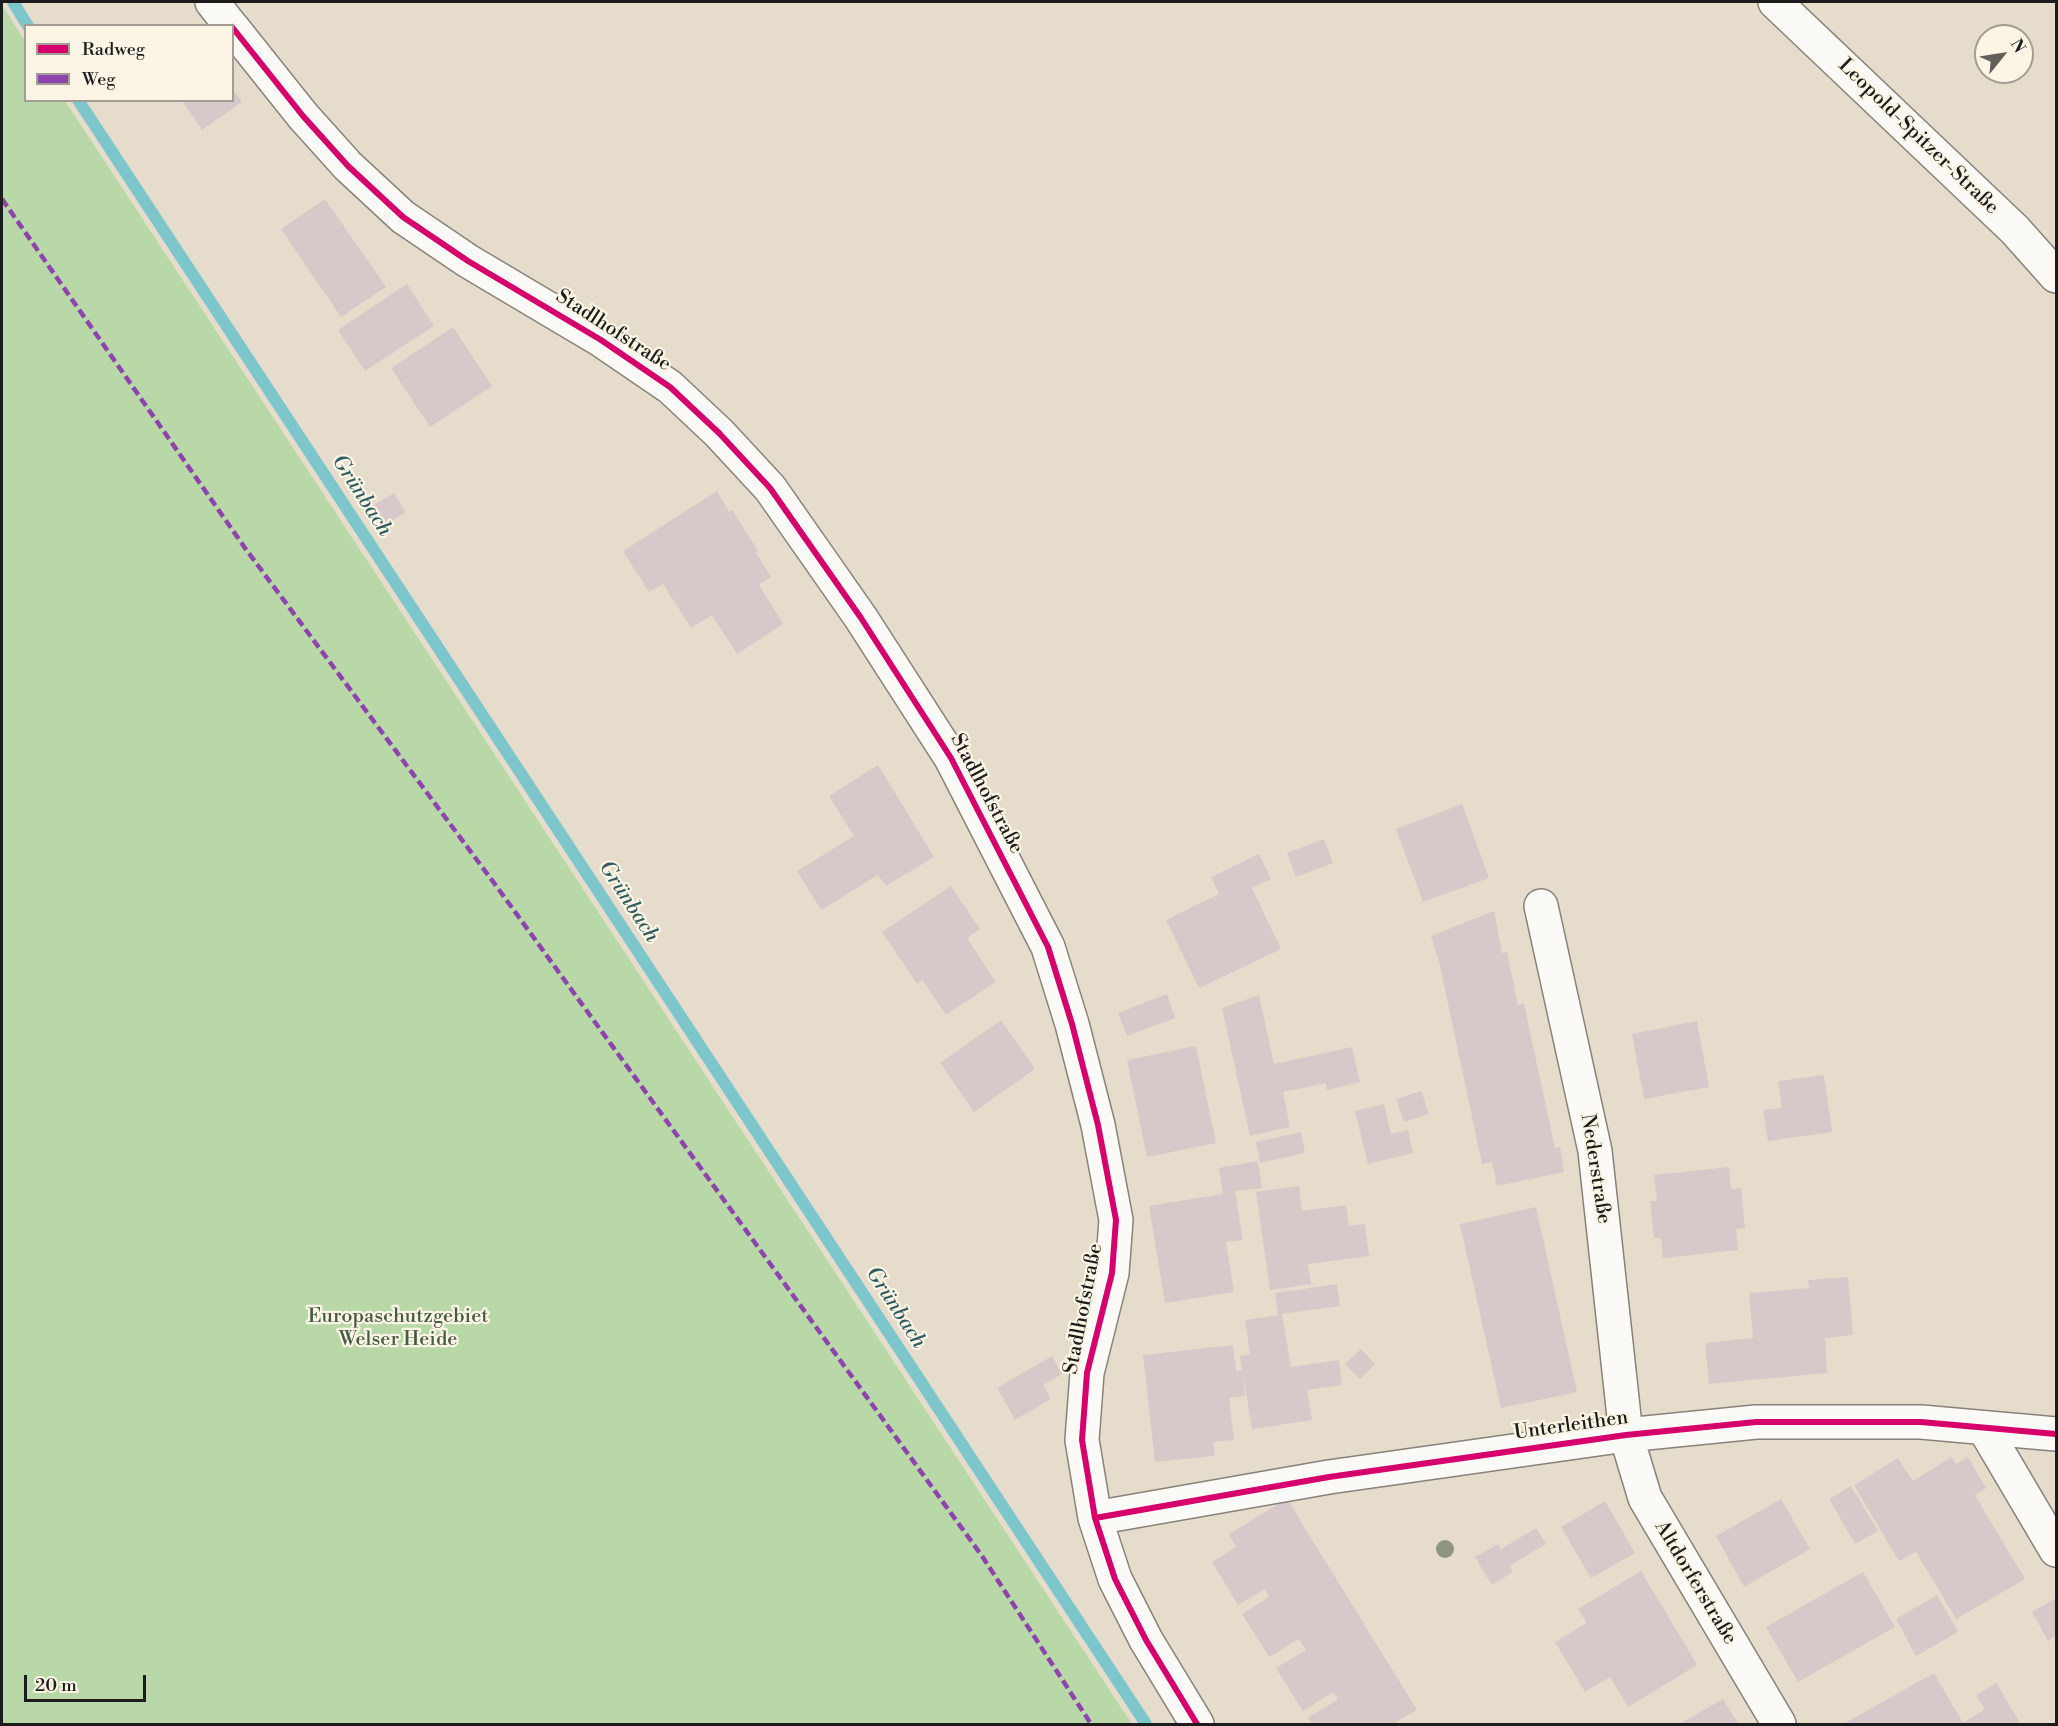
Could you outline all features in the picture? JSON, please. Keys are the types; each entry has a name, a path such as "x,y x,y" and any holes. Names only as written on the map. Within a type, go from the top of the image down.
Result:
{"street":[{"name":"Stadlhofstraße","path":"212,2 230,24"},
{"name":"Leopold-Spitzer-Straße","path":"1775,2 2015,230 2056,276"},
{"name":"Stadlhofstraße","path":"234,29 303,116 348,166 404,217 468,261 631,360 670,387 719,433 770,488 861,618 951,758 1048,947 1072,1023 1098,1125 1116,1220 1112,1273 1087,1373 1082,1440 1095,1518 1115,1579 1146,1640 1197,1725"},
{"name":"Nederstraße","path":"1541,906 1595,1151 1626,1435"},
{"name":"Unterleithen","path":"1095,1518 1329,1477 1626,1435 1756,1422 1921,1422 2056,1434"},
{"path":"1984,1428 2056,1550"},
{"name":"Altdorferstraße","path":"1626,1435 1645,1498 1779,1725"}],"green space":[{"name":"Europaschutzgebiet Welser Heide","path":"2,5 24,39 24,102 66,102 1132,1724 2,1724"}],"building":[{"path":"234,91 242,102 202,130 183,102 234,102"},
{"path":"325,199 386,287 341,317 281,229"},
{"path":"407,284 434,326 365,371 338,330"},
{"path":"453,327 492,386 430,427 391,368"},
{"path":"717,491 729,512 732,510 758,551 756,553 771,577 759,585 783,624 737,654 712,615 691,628 663,584 649,592 623,551"},
{"path":"394,493 406,512 380,528 369,508"},
{"path":"878,765 934,857 886,886 878,875 821,910 797,871 854,836 829,796"},
{"path":"1462,804 1489,878 1423,902 1396,829"},
{"path":"1324,839 1333,863 1296,877 1287,853"},
{"path":"1259,854 1271,879 1252,888 1281,949 1199,988 1166,920 1219,894 1211,877"},
{"path":"951,886 980,929 967,938 996,982 946,1015 922,980 917,984 882,932"},
{"path":"1494,911 1502,953 1507,952 1518,1005 1524,1004 1555,1148 1560,1147 1564,1172 1497,1186 1492,1162 1482,1164 1440,966 1431,936"},
{"path":"1167,994 1175,1018 1127,1036 1118,1013"},
{"path":"1259,995 1274,1064 1352,1047 1360,1082 1327,1090 1326,1083 1283,1092 1290,1127 1250,1136 1222,1008"},
{"path":"1001,1020 1035,1069 974,1112 940,1063"},
{"path":"1697,1021 1709,1087 1644,1099 1632,1034"},
{"path":"1196,1046 1216,1143 1147,1157 1127,1060"},
{"path":"1824,1075 1832,1132 1768,1141 1763,1110 1782,1108 1778,1081"},
{"path":"1421,1091 1429,1114 1404,1122 1396,1099"},
{"path":"1384,1104 1391,1134 1408,1130 1413,1153 1368,1164 1355,1111"},
{"path":"1301,1132 1305,1153 1260,1163 1256,1142"},
{"path":"1258,1161 1262,1188 1235,1191 1243,1240 1226,1242 1234,1292 1165,1303 1149,1206 1223,1194 1219,1168"},
{"path":"1729,1167 1731,1189 1741,1188 1745,1228 1736,1229 1738,1250 1663,1258 1661,1238 1654,1238 1650,1201 1657,1201 1654,1175"},
{"path":"1299,1186 1302,1211 1346,1205 1349,1226 1365,1224 1369,1256 1308,1264 1311,1284 1270,1290 1256,1192"},
{"path":"1536,1207 1577,1392 1501,1408 1460,1224"},
{"path":"1848,1277 1853,1335 1825,1338 1827,1373 1709,1384 1705,1343 1753,1338 1749,1293 1809,1288 1808,1280"},
{"path":"1337,1284 1340,1306 1282,1314 1291,1367 1339,1360 1342,1385 1307,1390 1312,1420 1252,1429 1243,1374 1245,1396 1229,1398 1234,1440 1213,1442 1215,1456 1155,1462 1143,1355 1233,1345 1236,1371 1242,1370 1240,1356 1250,1354 1245,1320 1278,1315 1275,1293"},
{"path":"1361,1349 1375,1364 1360,1379 1345,1364"},
{"path":"1052,1356 1062,1374 1043,1385 1051,1399 1015,1420 997,1388"},
{"path":"1952,1457 1956,1464 1968,1457 1986,1488 1975,1495 2025,1579 1956,1619 1916,1552 1899,1561 1854,1485 1898,1458 1913,1481"},
{"path":"1851,1486 1878,1531 1855,1544 1829,1499"},
{"path":"1287,1499 1417,1710 1393,1724 1312,1724 1308,1718 1338,1699 1333,1692 1303,1711 1276,1668 1306,1650 1299,1639 1269,1657 1242,1614 1269,1597 1265,1589 1238,1605 1212,1562 1236,1547 1229,1534"},
{"path":"1781,1499 1810,1549 1744,1587 1716,1536"},
{"path":"1605,1501 1635,1553 1591,1578 1561,1527"},
{"path":"1536,1528 1546,1544 1509,1566 1513,1572 1492,1585 1475,1557 1498,1544 1501,1549"},
{"path":"1641,1571 1697,1665 1628,1707 1610,1677 1585,1692 1555,1642 1587,1623 1578,1609"},
{"path":"1863,1572 1895,1627 1798,1682 1766,1627"},
{"path":"1937,1595 1958,1632 1916,1656 1896,1619"},
{"path":"2054,1599 2056,1636 2048,1641 2032,1612"},
{"path":"1934,1673 1963,1723 1843,1724"},
{"path":"1996,1683 2021,1724 1961,1724 1985,1709 1976,1695"},
{"path":"1723,1699 1738,1723 1679,1724"}],"waterway":[{"name":"Grünbach","path":"13,2 27,24"},
{"name":"Grünbach","path":"79,102 1146,1724"}],"marked path":[{"path":"2,199 245,548 497,887 982,1556 1091,1724"}],"cycle path":[{"path":"234,30 303,116 348,166 403,217 468,261 601,340 670,387 719,433 770,488 861,618 951,758 1048,947 1072,1024 1098,1125 1116,1220 1112,1273 1087,1373 1082,1440 1095,1518 1115,1579 1146,1640 1197,1724"},
{"path":"1095,1518 1329,1477 1626,1435 1756,1422 1921,1422 2056,1434"}]}
